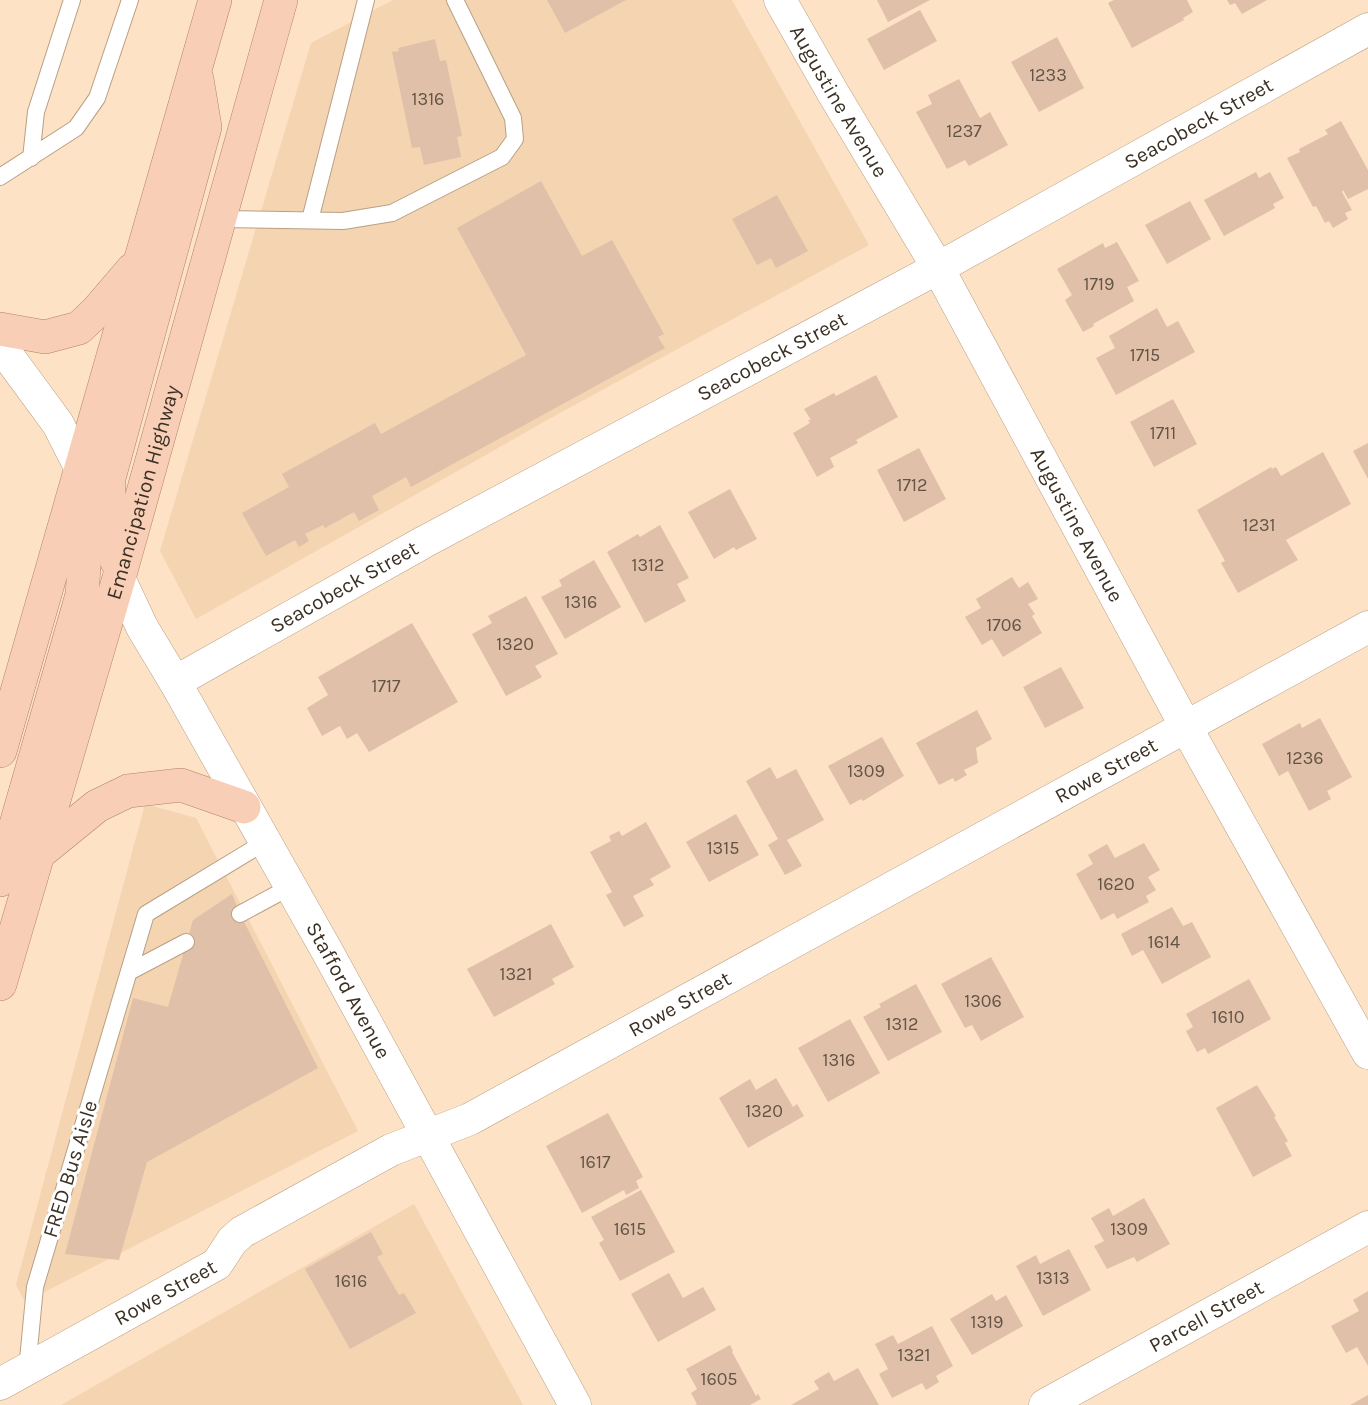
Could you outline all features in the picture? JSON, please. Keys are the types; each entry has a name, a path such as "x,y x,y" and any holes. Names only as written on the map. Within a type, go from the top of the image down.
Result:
{"main road":[{"path":"0,751 215,0"},
{"name":"Emancipation Highway","path":"1,966 38,854 119,578 281,0"},
{"path":"119,578 109,478 205,127 195,68"},
{"path":"0,328 45,337 79,328 140,262"},
{"path":"0,880 82,595 89,499 81,469"},
{"path":"38,854 97,806 128,791 181,785 244,807"}],"street":[{"name":"Augustine Avenue","path":"780,0 938,268 1186,727 1368,1053"},
{"name":"Seacobeck Street","path":"175,682 424,542 938,268 1368,29"},
{"path":"0,345 58,423 81,469"},
{"name":"Stafford Avenue","path":"119,578 142,627 428,1134 576,1405"},
{"name":"Rowe Street","path":"0,1384 217,1264 232,1242 243,1232 391,1150 470,1119 1368,627"},
{"name":"Parcell Street","path":"1045,1405 1368,1227"}],"lane":[{"path":"31,159 36,112 72,0"},
{"path":"0,177 76,128 97,98 130,0"},
{"path":"310,220 366,0"},
{"path":"220,219 343,220 392,213 502,157 515,139 513,117 455,0"},
{"name":"FRED Bus Aisle","path":"27,1370 35,1287 146,914 265,842"},
{"path":"240,914 290,887"},
{"path":"129,972 186,942"}],"shaded area":[{"path":"393,0 732,0 869,245 558,414 196,619 160,551 311,43"},
{"path":"145,804 196,818 358,1131 25,1302 16,1285"},
{"path":"414,1204 523,1405 61,1405"}],"building":[{"path":"547,0 626,0 565,33"},
{"path":"877,0 930,0 888,22"},
{"path":"1114,0 1187,0 1193,12 1183,18 1184,20 1132,48 1108,3"},
{"path":"1227,0 1267,0 1242,14 1235,3 1230,5"},
{"path":"920,10 937,41 884,70 867,39"},
{"path":"1057,37 1084,88 1039,112 1011,62"},
{"path":"435,39 440,61 446,60 462,136 457,137 461,157 424,165 420,147 412,148 392,52 399,51 398,48"},
{"path":"959,79 980,118 990,112 1008,145 969,166 965,160 947,169 916,112 932,104 928,95"},
{"path":"1341,121 1368,170 1368,189 1348,199 1343,190 1352,210 1345,213 1348,219 1333,228 1329,221 1325,223 1316,206 1313,207 1287,158 1328,134 1325,130"},
{"path":"1256,172 1259,178 1270,172 1284,198 1273,204 1275,208 1224,236 1204,200"},
{"path":"541,181 582,256 612,240 664,334 658,337 665,348 411,487 406,477 372,496 379,510 359,521 354,512 325,528 323,525 305,534 309,541 299,547 295,540 266,556 242,513 289,487 282,474 375,423 381,434 526,355 457,228"},
{"path":"777,195 808,251 776,268 771,258 757,265 732,219"},
{"path":"1190,201 1211,239 1167,264 1145,225"},
{"path":"1117,242 1139,281 1127,287 1134,301 1083,332 1065,300 1072,295 1057,269 1103,243 1105,248"},
{"path":"1157,308 1167,327 1178,321 1195,352 1116,395 1096,358 1115,348 1109,336"},
{"path":"876,375 898,417 856,440 858,443 830,458 834,467 817,477 793,433 810,423 808,420 811,420 804,409 834,393 836,396"},
{"path":"1173,399 1197,444 1154,467 1130,422"},
{"path":"1368,443 1368,479 1353,451"},
{"path":"919,448 946,499 904,522 877,470"},
{"path":"1323,452 1351,504 1286,540 1298,560 1238,593 1221,563 1225,561 1197,510 1271,467 1272,469 1276,467 1281,476"},
{"path":"730,489 757,539 736,550 734,547 714,559 688,512"},
{"path":"660,525 689,578 677,584 686,601 645,623 607,552 638,534 640,537"},
{"path":"594,560 621,607 565,639 541,597 562,586 559,580"},
{"path":"1012,577 1019,588 1028,582 1038,599 1028,604 1035,614 1032,616 1042,633 1003,657 992,639 982,645 965,617 981,608 976,599"},
{"path":"526,596 558,654 535,666 542,677 506,696 472,634 492,623 488,616"},
{"path":"412,623 458,702 369,752 357,733 347,739 340,726 322,736 307,708 328,695 318,677"},
{"path":"1061,667 1084,708 1045,728 1023,687"},
{"path":"977,710 992,739 976,748 978,763 964,770 967,775 955,782 953,778 939,785 916,743"},
{"path":"1320,718 1352,777 1327,791 1331,799 1309,811 1288,771 1279,776 1262,744 1300,723 1302,728"},
{"path":"882,737 904,776 863,801 861,799 850,805 828,766"},
{"path":"770,767 777,779 796,769 824,820 787,840 802,866 785,875 768,845 778,839 746,781"},
{"path":"736,814 759,855 709,882 686,842"},
{"path":"646,822 671,867 650,879 654,885 633,896 644,916 624,927 606,895 612,892 590,852 611,841 609,836 619,831 622,836"},
{"path":"1144,843 1160,870 1148,877 1156,890 1146,896 1149,902 1117,919 1114,913 1101,920 1076,874 1093,864 1088,855 1107,844 1115,858"},
{"path":"232,894 318,1068 147,1162 119,1260 65,1254 133,998 168,1007 193,920"},
{"path":"1172,907 1183,926 1192,922 1211,957 1162,984 1143,950 1132,956 1121,934"},
{"path":"551,924 574,967 552,979 555,984 494,1017 467,969"},
{"path":"991,957 1024,1017 981,1041 972,1025 965,1028 941,984"},
{"path":"1249,979 1271,1019 1208,1054 1205,1048 1197,1052 1186,1031 1193,1027 1186,1014"},
{"path":"916,984 942,1032 888,1061 863,1017 881,1007 879,1004"},
{"path":"850,1019 880,1073 828,1102 798,1048"},
{"path":"776,1078 793,1107 797,1104 804,1116 748,1148 719,1098 750,1079 756,1090"},
{"path":"1257,1085 1276,1116 1274,1117 1288,1141 1285,1143 1292,1156 1253,1177 1216,1108"},
{"path":"608,1113 643,1177 636,1181 639,1188 626,1195 624,1190 582,1213 546,1146"},
{"path":"641,1190 675,1252 620,1281 599,1243 604,1240 591,1217"},
{"path":"1144,1198 1170,1244 1137,1262 1134,1257 1107,1269 1094,1246 1104,1241 1091,1218 1109,1208 1113,1216"},
{"path":"371,1232 383,1254 377,1257 399,1295 404,1293 416,1313 350,1349 305,1269"},
{"path":"1069,1249 1091,1290 1043,1316 1016,1266 1036,1255 1040,1264"},
{"path":"669,1273 683,1298 703,1287 716,1310 658,1342 631,1294"},
{"path":"1368,1291 1368,1366 1357,1347 1346,1353 1331,1326 1359,1311 1353,1300"},
{"path":"992,1294 996,1301 1006,1295 1023,1326 972,1355 950,1319"},
{"path":"932,1326 953,1366 936,1376 939,1382 926,1390 922,1383 892,1398 879,1374 888,1369 875,1344 893,1335 898,1344"},
{"path":"730,1345 756,1396 758,1394 761,1399 750,1405 695,1405 697,1404 691,1393 697,1389 686,1369"},
{"path":"858,1368 879,1405 791,1405 819,1389 814,1381 829,1372 834,1381"},
{"path":"1368,1395 1368,1405 1350,1405"}]}
